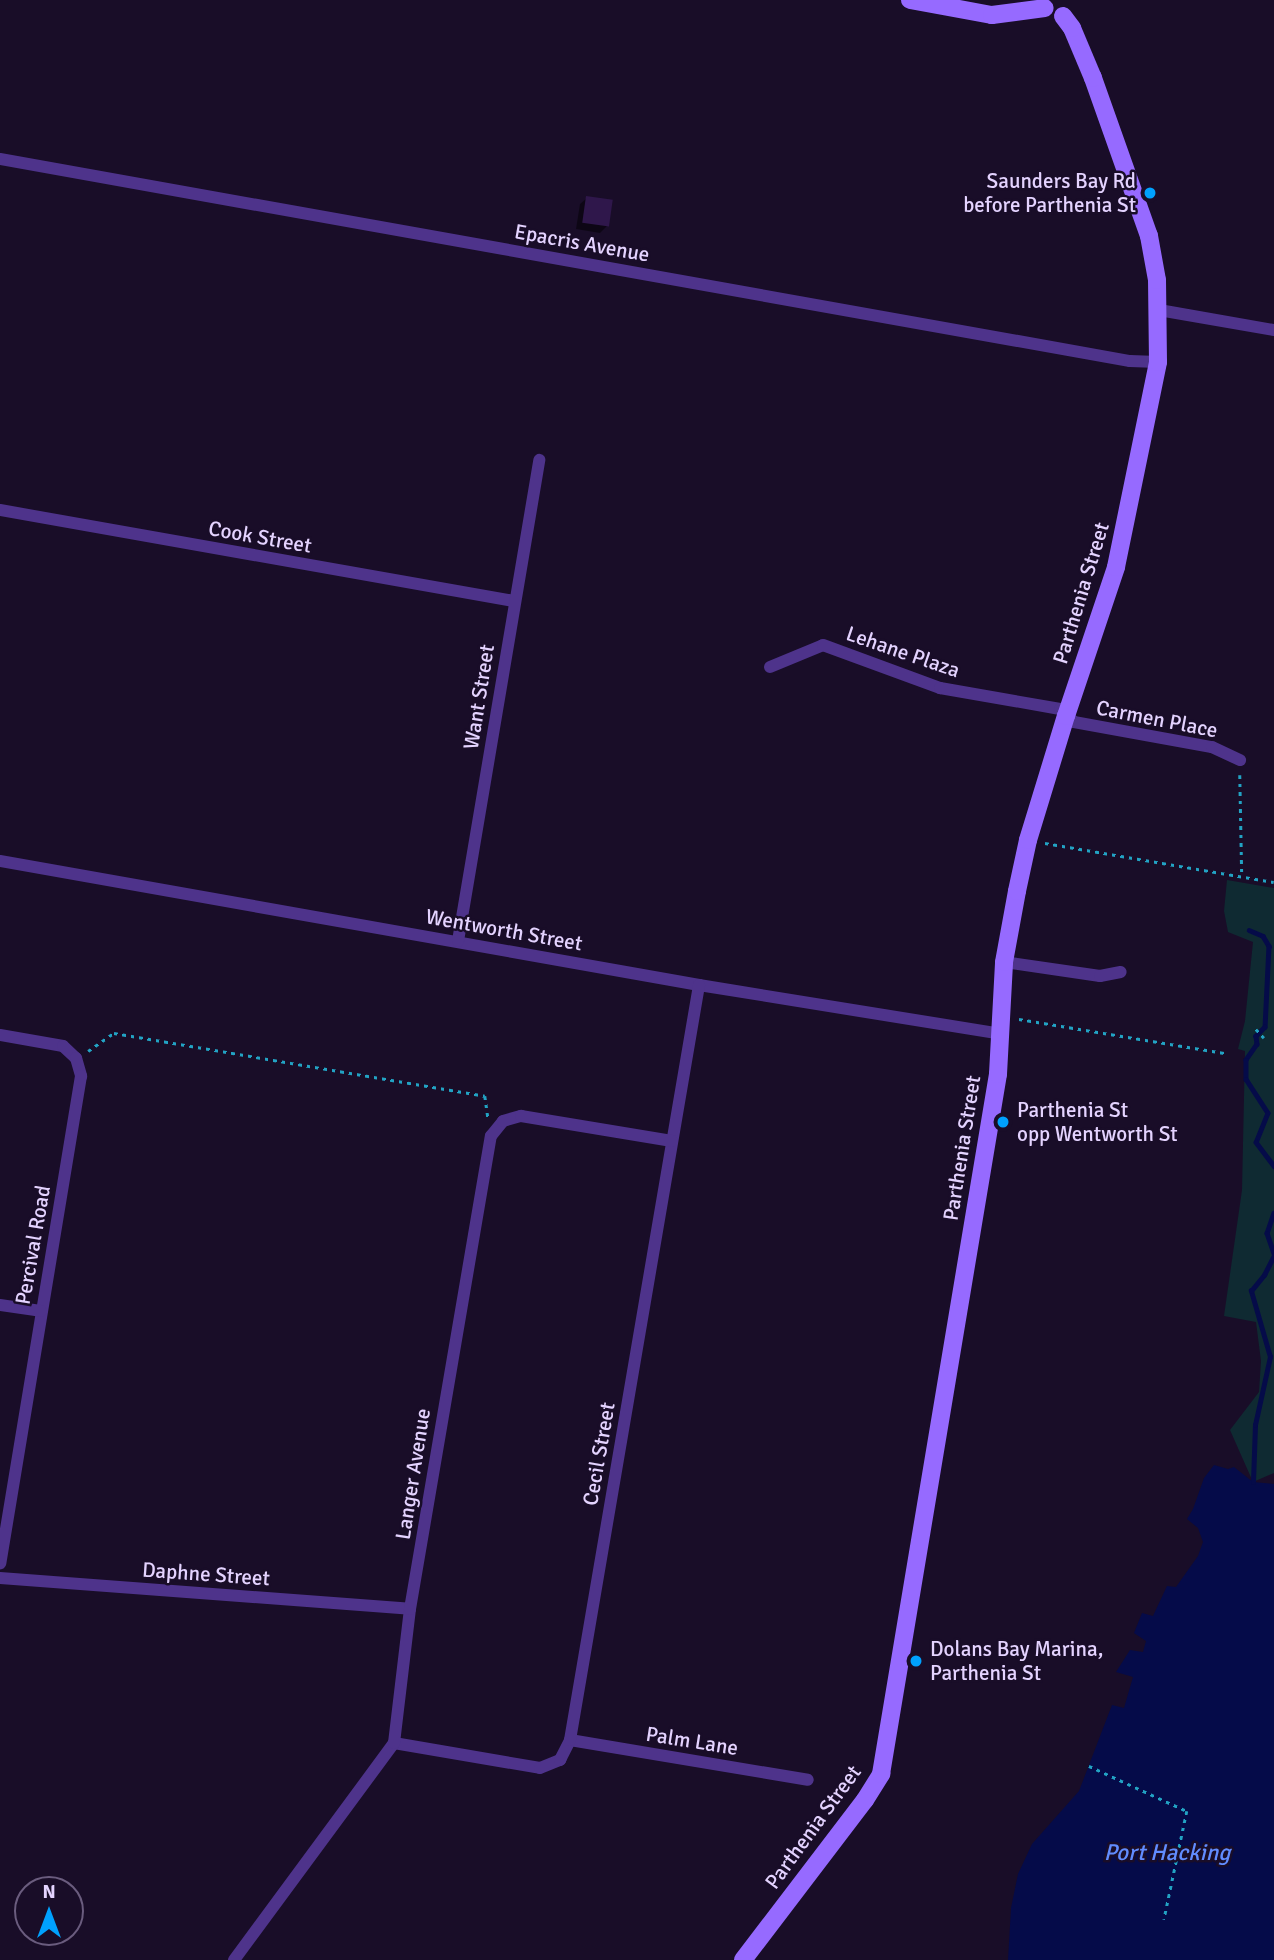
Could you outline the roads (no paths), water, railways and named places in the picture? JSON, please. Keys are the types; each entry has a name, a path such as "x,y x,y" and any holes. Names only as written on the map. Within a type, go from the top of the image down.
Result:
{"street":[{"path":"909,0 992,15 1044,4 1051,15 1067,8"},
{"name":"Parthenia Street","path":"743,1960 865,1800 881,1774 996,1088 1004,962 1028,840 1116,567 1158,362 1159,310 1154,259 1134,187 1072,29 1067,8"},
{"name":"Epacris Avenue","path":"0,159 1130,361 1158,362"},
{"path":"1159,310 1274,330"},
{"name":"Want Street","path":"458,941 540,460"},
{"name":"Cook Street","path":"0,510 514,601"},
{"name":"Lehane Plaza","path":"771,667 823,645 940,688 1060,709 1066,716"},
{"name":"Carmen Place","path":"1066,716 1074,722 1212,747 1240,760"},
{"name":"Wentworth Street","path":"0,861 699,985 1001,1025"},
{"path":"1004,962 1100,976 1121,972"},
{"name":"Cecil Street","path":"570,1740 699,985"},
{"name":"Percival Road","path":"0,1035 63,1046 76,1058 81,1076 0,1563"},
{"name":"Langer Avenue","path":"234,1960 394,1743 410,1609 491,1136 503,1121 520,1116 672,1141"},
{"path":"0,1305 41,1311"},
{"name":"Daphne Street","path":"0,1578 410,1609"},
{"path":"394,1743 540,1768 560,1760 570,1740"},
{"name":"Palm Lane","path":"570,1740 808,1780"}],"water":[{"name":"Port Hacking","path":"1214,1465 1228,1469 1234,1467 1253,1482 1274,1484 1274,1960 1008,1960 1011,1908 1018,1874 1032,1844 1079,1791 1112,1705 1124,1708 1133,1677 1116,1672 1130,1650 1143,1652 1146,1641 1134,1633 1142,1613 1153,1616 1167,1586 1176,1587 1198,1556 1203,1542 1198,1528 1187,1519 1204,1478"}],"waterway":[{"path":"1249,930 1263,936 1269,946 1265,1027 1256,1036 1257,1044 1246,1060 1246,1079 1268,1113 1256,1142 1274,1166"},
{"path":"1274,1213 1267,1233 1274,1253"},
{"path":"1253,1482 1255,1425 1270,1357 1251,1291 1264,1275 1274,1255"}],"place":[{"name":"Saunders Bay Rd before Parthenia St","path":"1150,193"},
{"name":"Parthenia St opp Wentworth St","path":"1003,1122"},
{"name":"Dolans Bay Marina, Parthenia St","path":"916,1661"}]}
